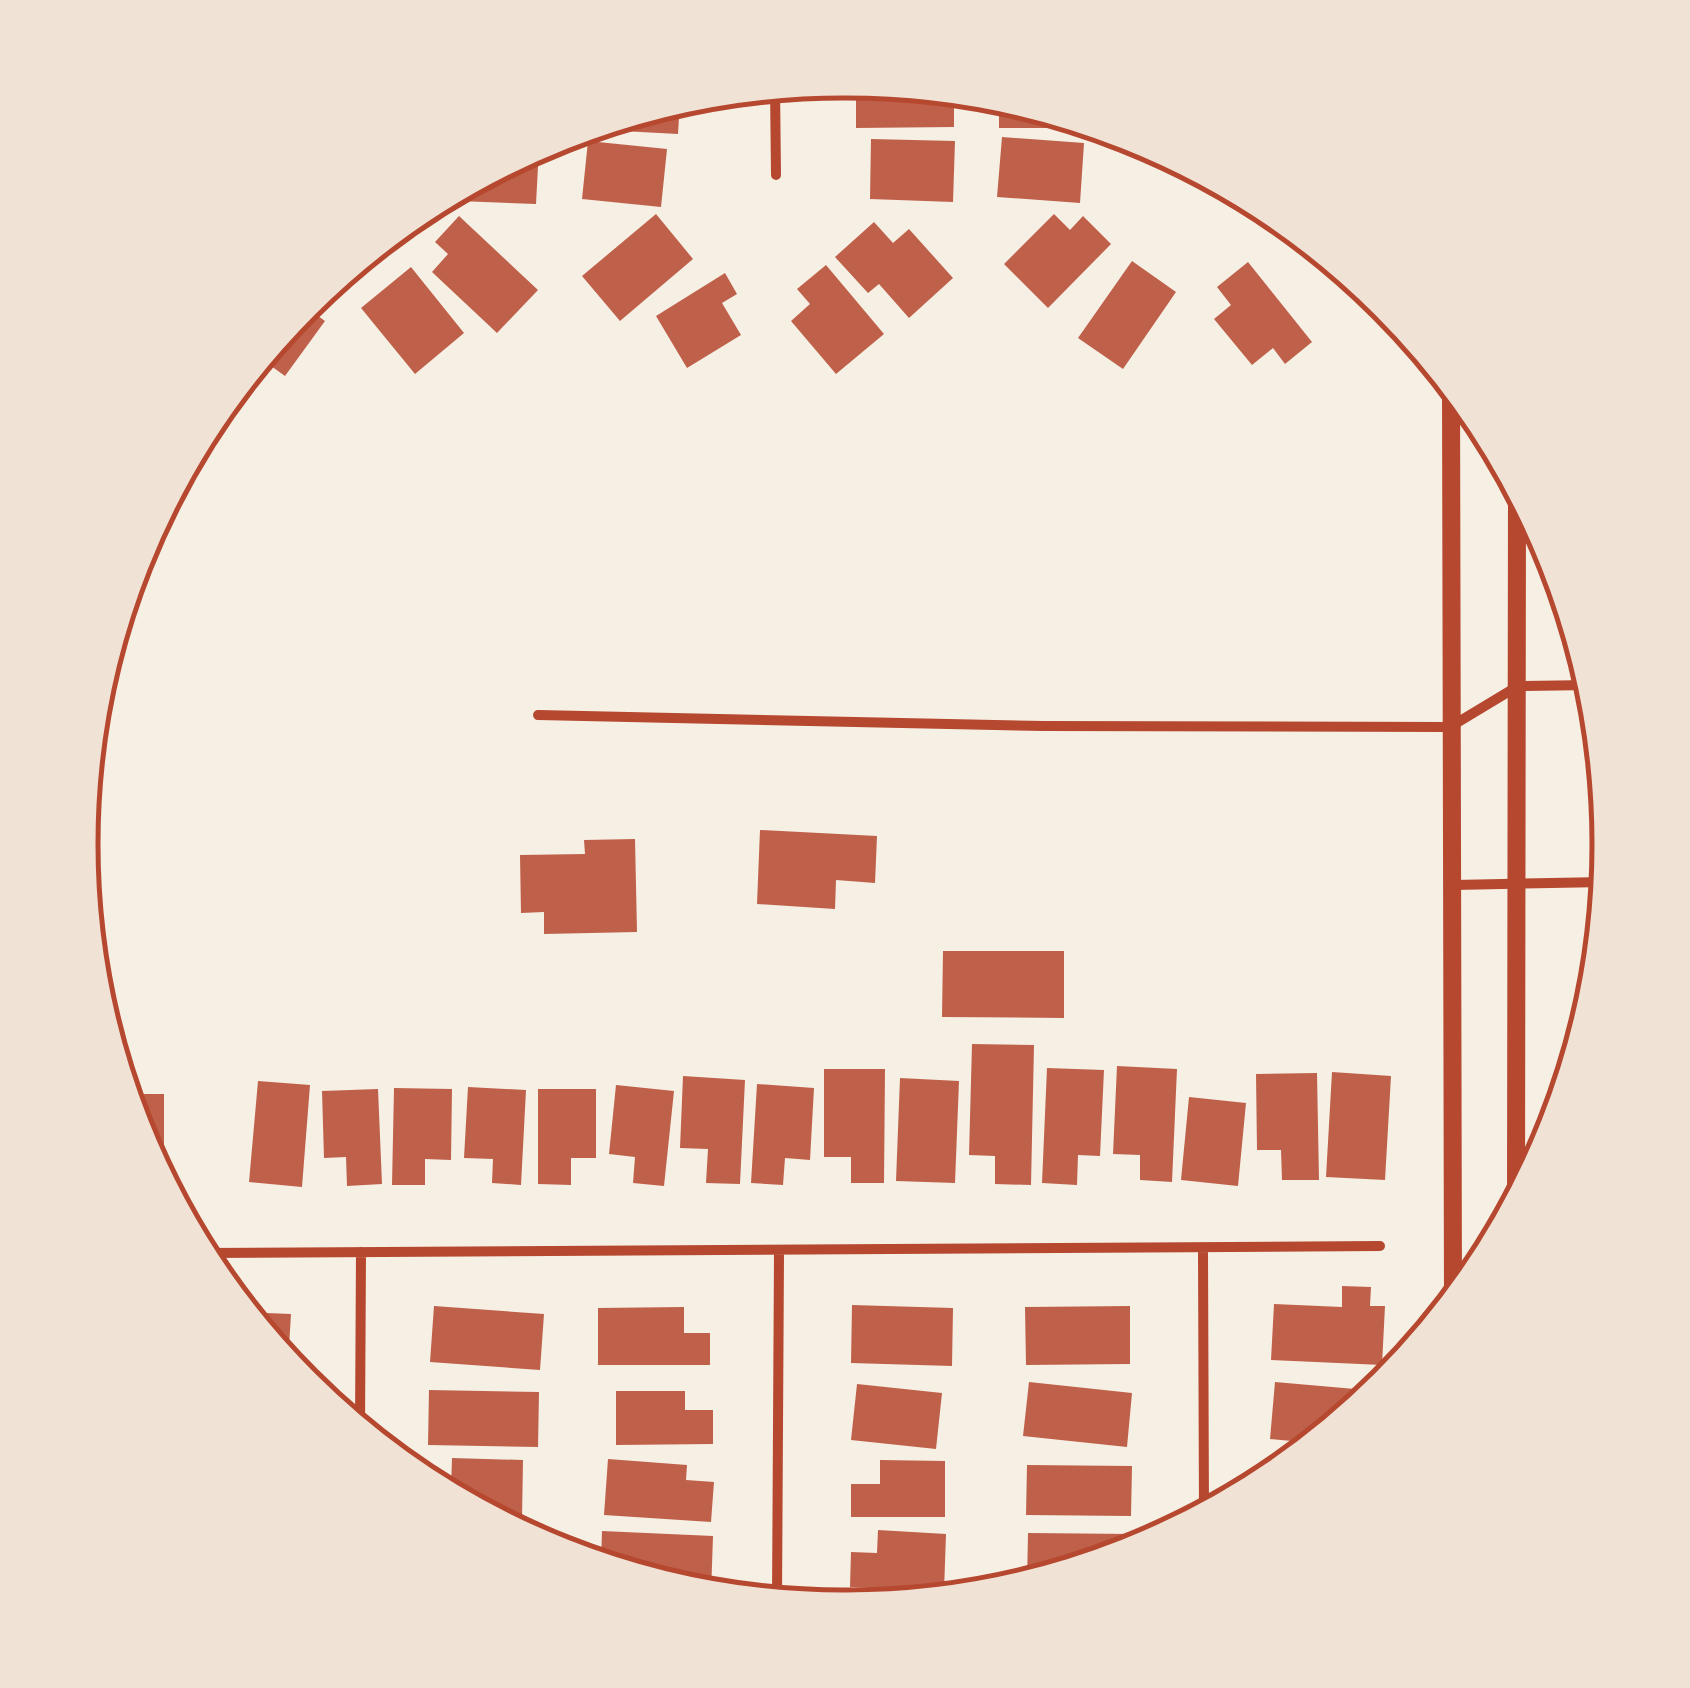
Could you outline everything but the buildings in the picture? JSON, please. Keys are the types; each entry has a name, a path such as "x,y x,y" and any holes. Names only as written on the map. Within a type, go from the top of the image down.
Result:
{"street":[{"path":"775,101 776,174"},
{"path":"1451,409 1453,1276"},
{"path":"1516,1172 1517,519"},
{"path":"538,715 1024,726 1450,727 1518,686 1574,685"},
{"path":"1454,884 1590,882"},
{"path":"220,1253 779,1253 1380,1246"},
{"path":"1203,1250 1204,1498"},
{"path":"360,1411 361,1252"},
{"path":"777,1587 779,1253"}]}
